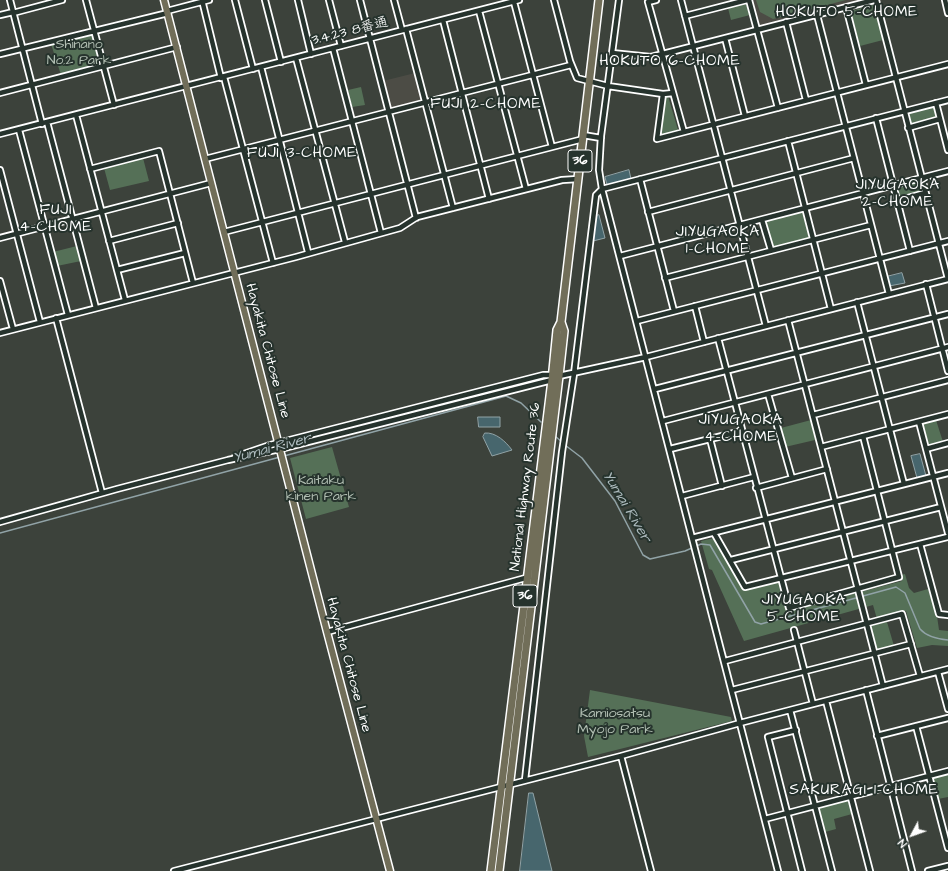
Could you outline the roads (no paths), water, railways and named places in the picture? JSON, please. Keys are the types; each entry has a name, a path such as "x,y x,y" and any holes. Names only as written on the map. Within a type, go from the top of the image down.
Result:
{"highway":[{"name":"National Highway Route 36","path":"499,871 510,784 531,578 555,377 564,331 561,322 599,0"},
{"name":"National Highway Route 36","path":"491,871 531,578"}],"main road":[{"name":"Hayakita Chitose Line","path":"164,0 326,632 390,871"}],"street":[{"path":"10,0 42,124"},
{"path":"0,15 62,0"},
{"path":"86,0 114,105"},
{"path":"0,54 167,12 208,0"},
{"path":"235,0 253,69"},
{"path":"265,0 281,62"},
{"path":"298,0 311,54"},
{"path":"329,0 341,46"},
{"path":"360,0 416,218"},
{"path":"394,0 425,102 453,208"},
{"name":"3.4.23 8番通","path":"0,134 519,0"},
{"path":"554,0 571,65 578,78 608,86 663,94 673,93"},
{"path":"619,0 601,138 599,170 602,189 655,389 778,871"},
{"path":"656,0 648,2 684,132"},
{"path":"681,0 766,326"},
{"path":"685,16 748,0 778,108"},
{"path":"0,522 102,493 228,460 248,452 281,452 555,377 646,357 948,279 875,0 651,57 612,53"},
{"path":"945,0 948,13"},
{"path":"202,1 222,77 244,149 273,263"},
{"path":"514,2 552,147"},
{"path":"846,7 866,85"},
{"path":"479,11 516,156 526,189"},
{"path":"817,15 889,294"},
{"path":"443,20 489,199"},
{"path":"786,22 806,100"},
{"path":"725,38 745,116"},
{"path":"0,93 177,47"},
{"path":"333,48 381,233"},
{"path":"296,58 344,242"},
{"path":"663,94 657,139 948,64"},
{"path":"205,159 571,65"},
{"path":"261,67 308,252"},
{"path":"525,780 564,434 574,374 596,195 602,189 948,100"},
{"path":"936,103 948,150"},
{"path":"76,115 125,300"},
{"path":"876,118 910,251"},
{"path":"908,128 940,119"},
{"path":"48,122 96,308"},
{"path":"19,130 68,315"},
{"path":"224,232 552,147 583,137 601,138"},
{"path":"788,141 831,309"},
{"path":"90,169 159,151 193,283"},
{"path":"648,212 854,158"},
{"path":"0,170 40,322"},
{"path":"620,256 948,171"},
{"path":"0,333 273,263 344,242 400,228 416,218 453,208 562,180 578,179"},
{"path":"640,179 674,311"},
{"path":"0,238 211,183"},
{"path":"897,201 925,193"},
{"path":"762,220 771,250"},
{"path":"109,241 178,223"},
{"path":"665,278 871,225"},
{"path":"637,321 948,241"},
{"path":"117,270 186,253"},
{"path":"0,282 2,300 13,329"},
{"path":"926,284 948,372"},
{"path":"857,302 904,484"},
{"path":"695,306 704,342"},
{"path":"655,389 948,314"},
{"path":"56,318 102,493"},
{"path":"788,320 803,385 813,415 883,686"},
{"path":"718,338 764,520 789,608 858,590 899,577 863,436"},
{"path":"663,421 948,347"},
{"path":"813,415 948,380"},
{"path":"768,394 792,478"},
{"path":"821,447 948,414"},
{"path":"919,422 948,533"},
{"path":"670,449 742,431"},
{"path":"710,439 722,486"},
{"path":"926,449 948,443"},
{"path":"756,488 827,469"},
{"path":"693,540 714,533 948,473"},
{"path":"682,496 754,478"},
{"path":"730,560 941,506"},
{"path":"714,533 745,587 948,537"},
{"path":"920,544 939,614 948,615"},
{"path":"326,632 531,578"},
{"path":"725,661 902,614 920,676"},
{"path":"794,630 814,704"},
{"path":"732,690 911,644"},
{"path":"174,871 621,756 740,722 948,669"},
{"path":"938,672 948,709"},
{"path":"866,690 912,871"},
{"path":"826,701 870,871"},
{"path":"790,710 832,871"},
{"path":"877,736 948,718"},
{"path":"916,726 948,848"},
{"path":"796,730 768,737 802,871"},
{"path":"621,756 651,871"},
{"path":"765,819 948,771"},
{"path":"928,871 945,868"}],"water":[{"path":"629,170 631,179 607,185 605,177"},
{"path":"599,215 605,238 593,241 596,216"},
{"path":"902,273 905,283 889,286 886,277"},
{"path":"478,417 500,417 500,427 479,427"},
{"path":"485,433 497,436 512,450 492,456 483,437"},
{"path":"920,454 926,476 917,478 911,456"},
{"path":"529,793 533,793 552,871 520,871"}],"waterway":[{"name":"Yumai River","path":"284,456 506,396 521,403 541,422"},
{"name":"Yumai River","path":"555,436 562,442"},
{"name":"Yumai River","path":"565,445 582,458 615,501 643,555 650,559 685,551 701,544 710,545 755,622 761,624 896,587 905,593 920,629 932,637 948,640"},
{"name":"Yumai River","path":"0,533 280,457"}],"district":[{"name":"HOKUTO 5-CHOME","path":"847,13"},
{"name":"HOKUTO 6-CHOME","path":"670,62"},
{"name":"FUJI 2-CHOME","path":"486,105"},
{"name":"FUJI 3-CHOME","path":"302,154"},
{"name":"JIYUGAOKA 2-CHOME","path":"898,194"},
{"name":"FUJI 4-CHOME","path":"56,220"},
{"name":"JIYUGAOKA 1-CHOME","path":"718,242"},
{"name":"JIYUGAOKA 4-CHOME","path":"741,430"},
{"name":"JIYUGAOKA 5-CHOME","path":"804,610"},
{"name":"SAKURAGI 1-CHOME","path":"864,791"}],"park label":[{"name":"Shinano No.2 Park","path":"79,54"},
{"name":"Kaitaku kinen Park","path":"321,490"},
{"name":"Kamiosatsu Myojo Park","path":"615,722"}]}
